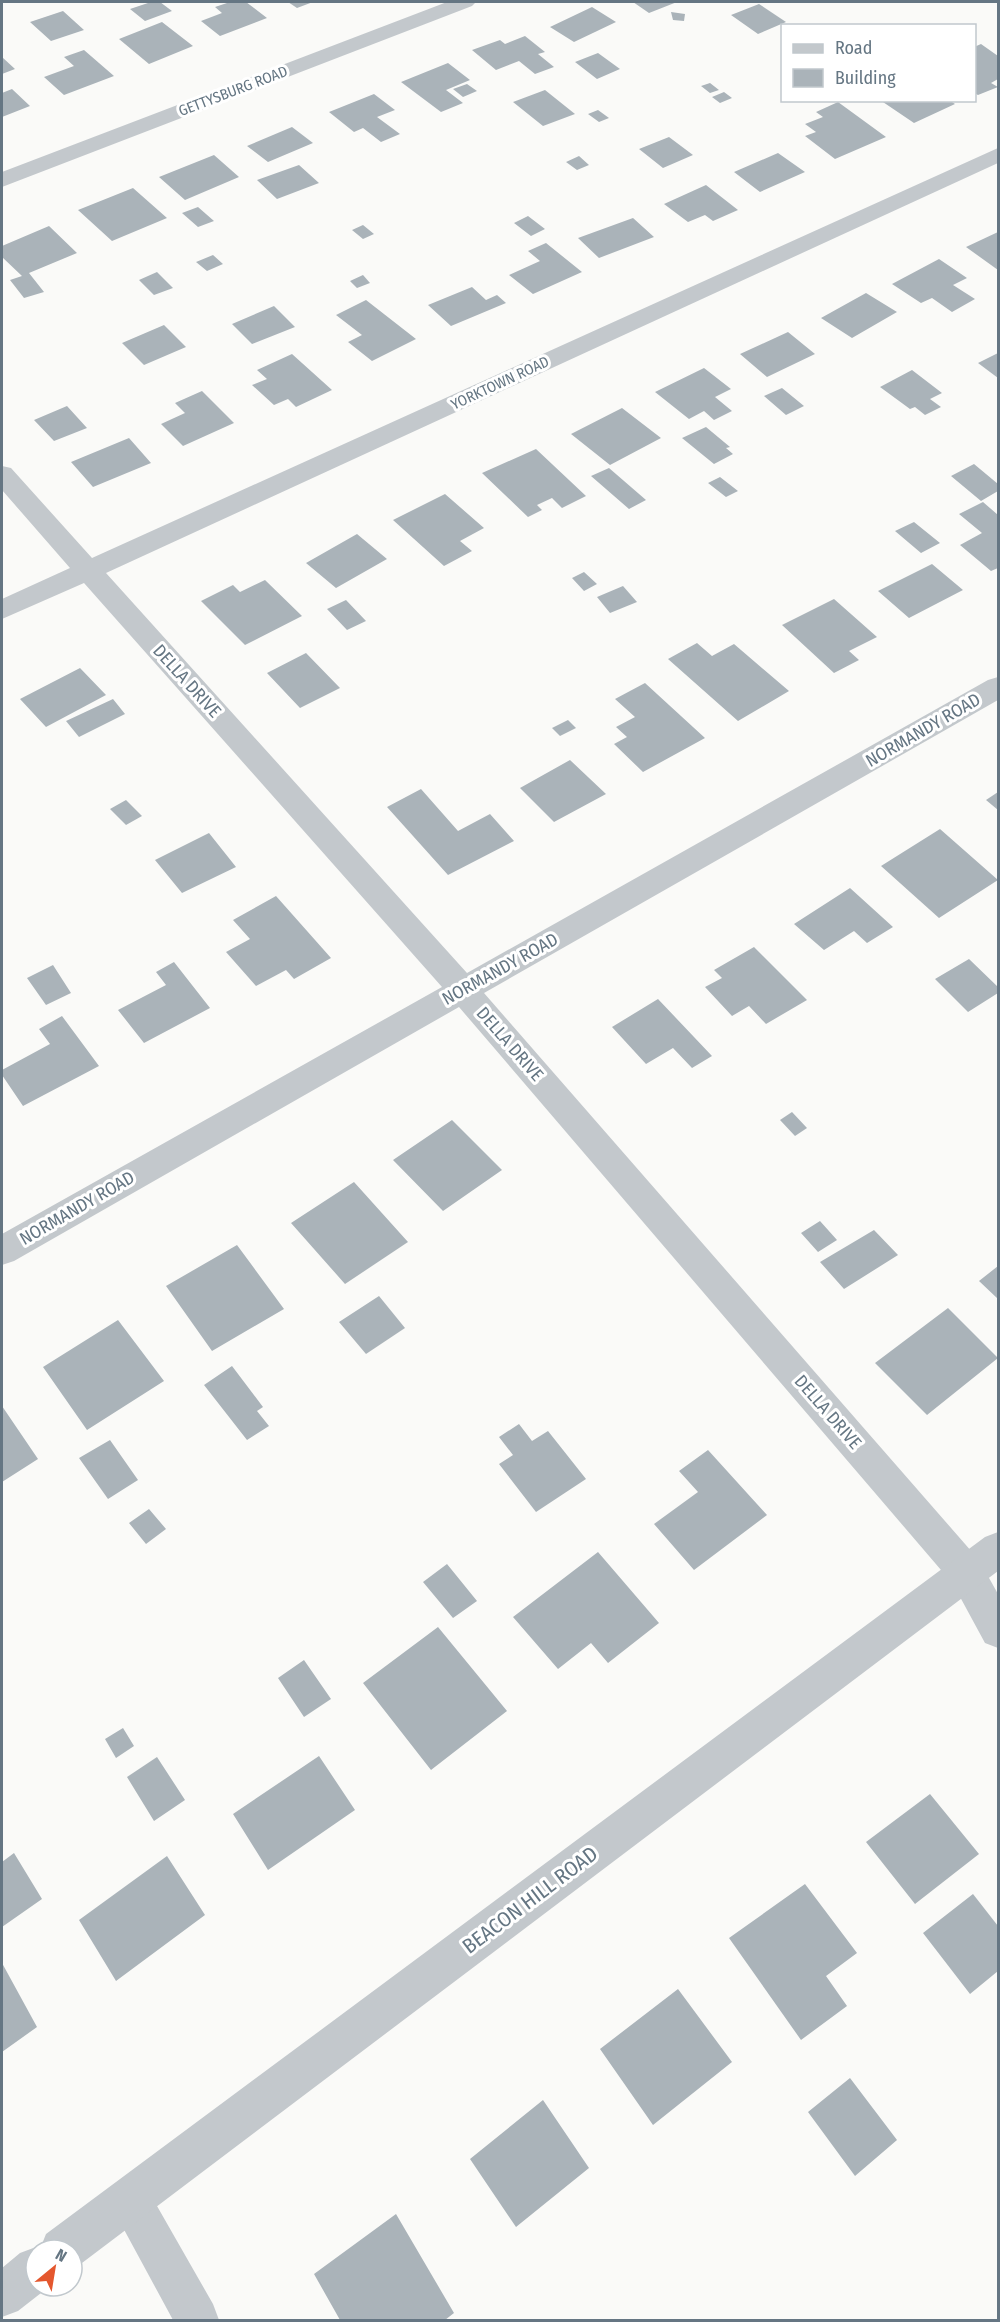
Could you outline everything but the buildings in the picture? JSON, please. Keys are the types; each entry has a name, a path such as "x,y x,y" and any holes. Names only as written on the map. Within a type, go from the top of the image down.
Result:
{"street":[{"name":"GETTYSBURG ROAD","path":"2,180 465,2"},
{"name":"YORKTOWN ROAD","path":"2,610 999,154"},
{"name":"DELLA DRIVE","path":"2,474 463,990 966,1572 999,1630"},
{"name":"NORMANDY ROAD","path":"2,1251 999,687"},
{"name":"BEACON HILL ROAD","path":"78,2238 999,1549"},
{"path":"130,2200 197,2320"},
{"path":"2,2295 24,2278"}]}
